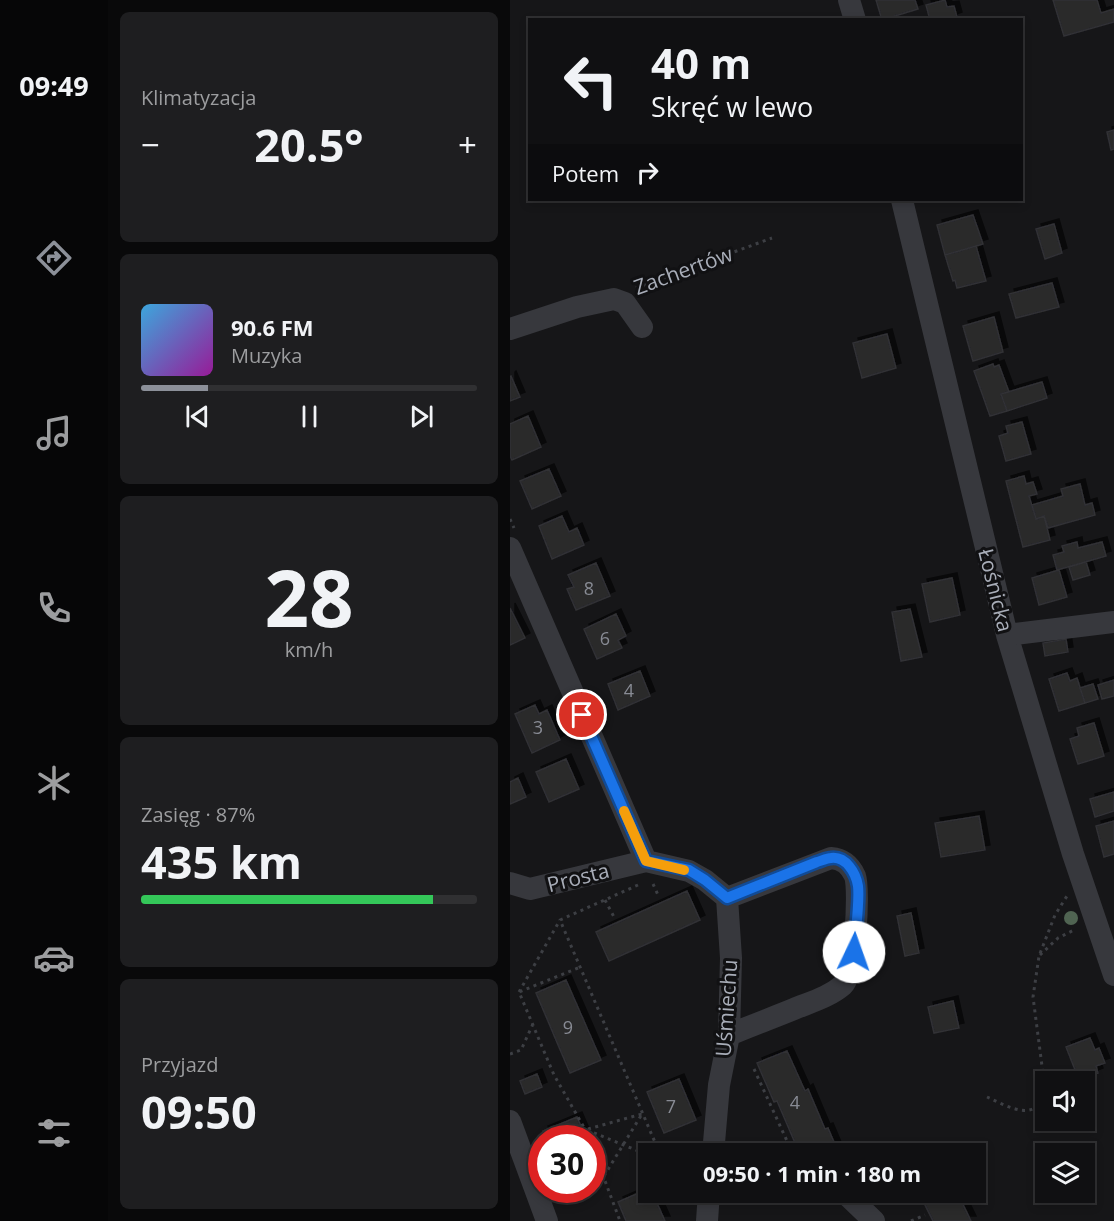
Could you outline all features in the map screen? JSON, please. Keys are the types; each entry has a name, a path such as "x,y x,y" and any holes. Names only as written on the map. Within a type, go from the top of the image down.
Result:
{"street":[{"path":"849,0 854,18"},
{"name":"Łośnicka","path":"902,201 1007,635 1080,874 1114,975"},
{"name":"Zachertów","path":"510,329 577,307 614,298 625,303 642,327"},
{"path":"510,548 644,872 675,867 689,870 727,898 831,858 839,858 854,874 858,886 854,952 846,983 831,994 729,1035"},
{"path":"1007,635 1114,621"},
{"name":"Prosta","path":"510,883 530,889 644,872"},
{"name":"Uśmiechu","path":"714,1143 719,1085 729,1035 731,958 727,898"},
{"path":"510,1122 547,1221"},
{"path":"707,1221 709,1203"},
{"path":"855,1203 874,1221"}],"path":[{"name":"Zachertów","path":"628,291 772,238"},
{"path":"659,897 651,880 675,867"},
{"path":"519,992 560,920 605,900 644,872"},
{"path":"987,1097 1020,1111 1035,1109 1043,1100 1045,1089 1033,997 1039,956 1055,915 1080,874"},
{"path":"605,900 614,917"},
{"path":"560,920 578,968 655,1143"},
{"path":"1039,956 1058,938 1096,921"},
{"path":"519,992 578,968"},
{"path":"519,992 554,1075 584,1125"},
{"path":"510,1054 521,1050 533,1024"},
{"path":"754,1069 788,1143"},
{"path":"604,1125 642,1114 606,1174"},
{"path":"606,1138 638,1151"},
{"path":"606,1182 620,1221"},
{"path":"911,1221 925,1215"}],"building":[{"path":"876,0 915,0 918,9 881,18"},
{"path":"945,0 947,7 954,6 957,17 929,18 926,5"},
{"path":"1053,0 1097,0 1101,13 1114,9 1114,22 1064,36"},
{"path":"1114,130 1114,149 1111,150 1107,132"},
{"path":"973,215 983,244 945,255 937,225"},
{"path":"1054,224 1062,253 1045,259 1036,229"},
{"path":"976,246 986,281 957,288 945,255"},
{"path":"1052,283 1059,307 1016,318 1009,294"},
{"path":"994,317 1003,352 973,361 963,326"},
{"path":"887,334 896,368 862,378 853,343"},
{"path":"993,364 994,367 999,365 1009,392 1001,394 1007,411 990,416 974,371"},
{"path":"510,377 520,397 510,401"},
{"path":"1042,382 1047,398 1007,411 1001,394"},
{"path":"528,416 541,447 512,460 510,424"},
{"path":"1022,422 1031,454 1006,461 999,436 1008,433 1006,426"},
{"path":"549,469 561,496 532,509 520,481"},
{"path":"1024,476 1026,484 1033,482 1037,494 1029,496 1036,519 1044,516 1050,540 1023,547 1006,481"},
{"path":"1080,484 1085,505 1092,503 1095,515 1048,528 1044,516 1036,519 1032,505 1063,496 1061,489"},
{"path":"562,516 569,532 577,528 584,545 552,559 539,526"},
{"path":"1077,542 1078,548 1102,542 1106,556 1057,570 1053,555 1064,552 1062,546"},
{"path":"1086,562 1090,575 1073,580 1069,567"},
{"path":"596,563 610,596 576,610 567,589 574,587 568,575"},
{"path":"1059,570 1067,597 1039,605 1032,578"},
{"path":"952,578 960,615 930,622 922,584"},
{"path":"510,608 525,638 510,645"},
{"path":"910,609 922,657 901,661 892,612"},
{"path":"616,614 626,636 618,640 622,648 597,659 584,629"},
{"path":"1066,639 1068,652 1045,656 1043,643"},
{"path":"640,671 650,696 618,710 608,684"},
{"path":"1067,673 1070,681 1077,678 1085,703 1059,711 1049,679"},
{"path":"1114,680 1114,696 1102,699 1098,685"},
{"path":"1093,684 1098,699 1085,703 1080,688"},
{"path":"535,705 539,714 547,710 560,740 532,753 515,714"},
{"path":"1094,723 1104,756 1078,764 1070,739 1079,736 1077,728"},
{"path":"566,759 579,789 549,802 536,772"},
{"path":"518,778 526,797 510,804 510,782"},
{"path":"1114,792 1114,811 1095,817 1090,799"},
{"path":"979,816 985,850 941,857 935,823"},
{"path":"1114,821 1114,854 1104,857 1096,826"},
{"path":"687,891 700,920 609,961 596,932"},
{"path":"911,913 919,953 905,956 897,916"},
{"path":"566,980 601,1060 570,1073 536,993"},
{"path":"953,1001 959,1028 934,1033 928,1007"},
{"path":"1090,1038 1095,1050 1099,1048 1105,1063 1096,1066 1098,1073 1095,1074 1095,1071 1075,1071 1066,1047"},
{"path":"787,1051 805,1091 808,1089 825,1129 828,1128 834,1143 795,1143 757,1063"},
{"path":"537,1074 542,1087 525,1094 520,1081"},
{"path":"679,1079 696,1120 664,1133 647,1092"},
{"path":"577,1117 580,1125 558,1125"},
{"path":"638,1193 638,1203 657,1203 665,1221 626,1221 618,1202"},
{"path":"924,1203 962,1203 971,1221 933,1221"}],"slow traffic":[{"path":"624,811 646,861 684,870"}],"route":[{"path":"582,715 646,861 689,870 727,898 817,862 839,858 854,874 858,886 854,952"}]}
